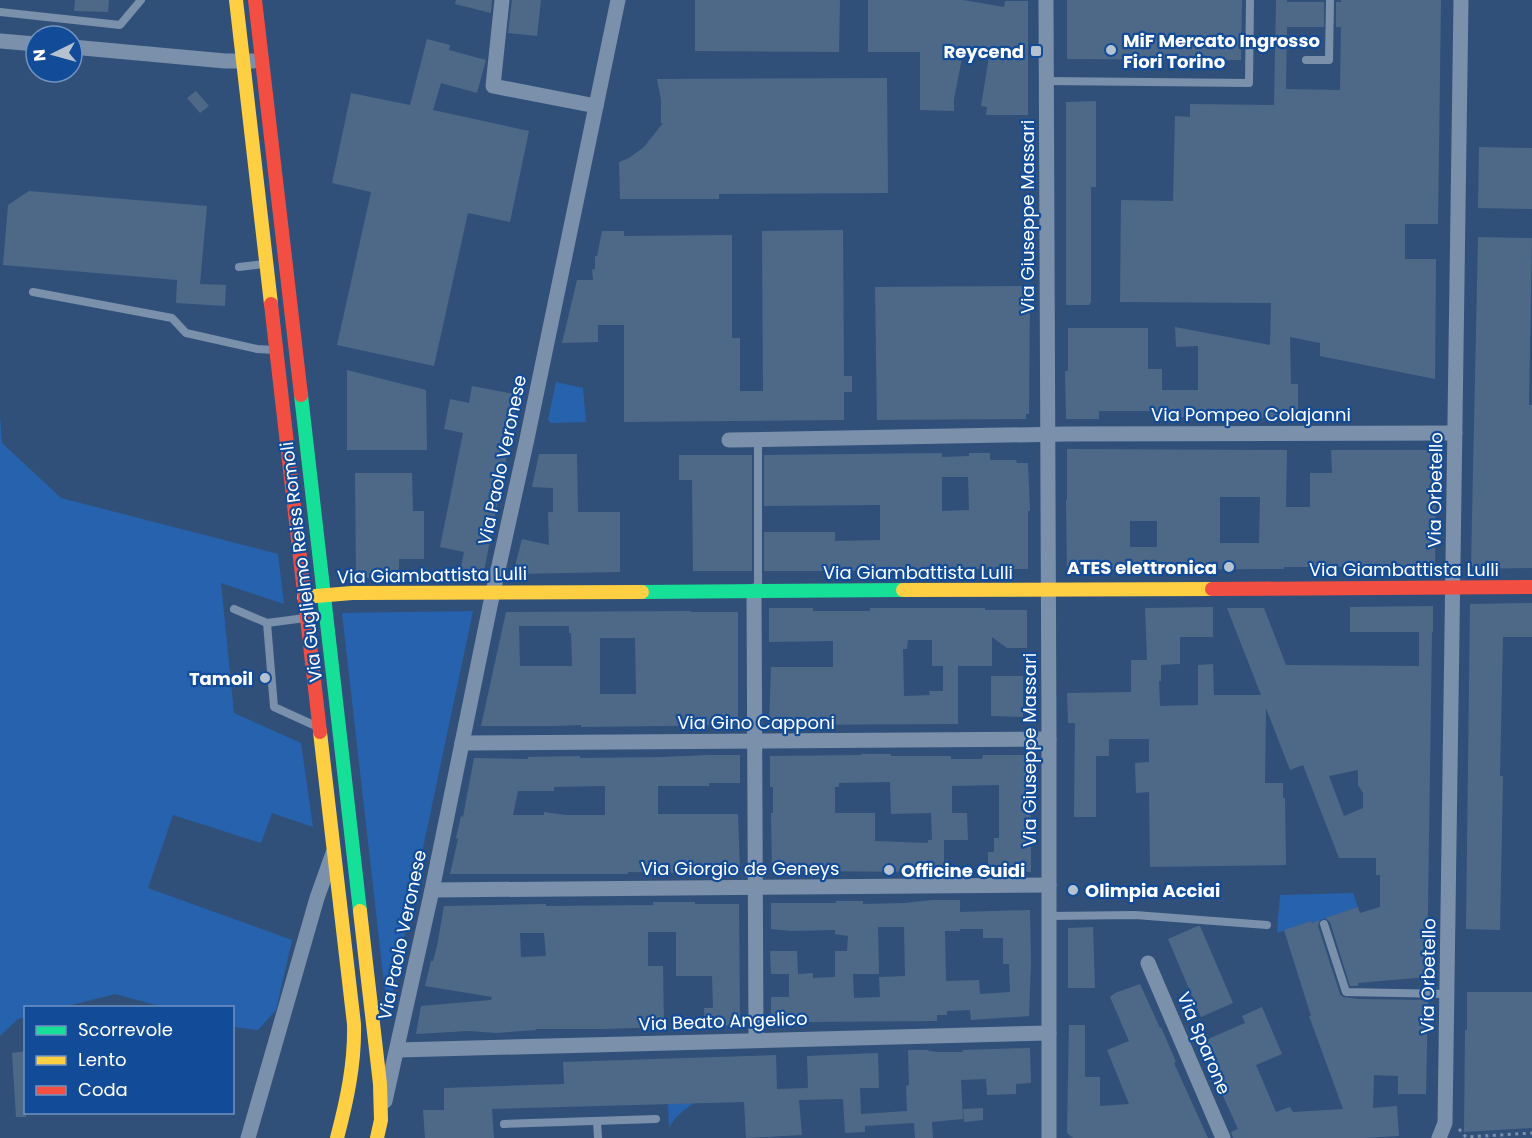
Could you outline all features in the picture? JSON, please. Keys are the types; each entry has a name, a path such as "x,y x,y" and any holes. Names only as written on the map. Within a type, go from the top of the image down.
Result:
{"main road":[{"name":"Via Guglielmo Reiss Romoli","path":"236,0 354,1024 355,1056 350,1091 337,1138"},
{"name":"Via Guglielmo Reiss Romoli","path":"255,0 380,1084 381,1120"},
{"name":"Via Giambattista Lulli","path":"304,597 352,593 1532,587"},
{"name":"Via Paolo Veronese","path":"377,1138 381,1120"}],"street":[{"path":"502,0 493,86 596,106"},
{"name":"Via Paolo Veronese","path":"381,1120 432,890 618,0"},
{"name":"Via Giuseppe Massari","path":"1046,0 1049,1138"},
{"name":"Via Orbetello","path":"1446,1131 1461,0"},
{"path":"0,41 24,43"},
{"path":"84,48 220,61 262,60"},
{"name":"Via Pompeo Colajanni","path":"1047,434 1455,433"},
{"path":"729,440 1047,434"},
{"path":"756,591 754,741 756,1040"},
{"name":"Via Gino Capponi","path":"462,743 1049,739"},
{"path":"248,1138 314,908 334,850"},
{"name":"Via Giorgio de Geneys","path":"432,890 1049,885"},
{"name":"Via Sparone","path":"1148,963 1223,1138"},
{"name":"Via Beato Angelico","path":"398,1050 1049,1033"}],"lane":[{"path":"0,12 120,25 141,0"},
{"path":"1046,81 1249,83 1250,0"},
{"path":"1306,60 1329,60 1330,0"},
{"path":"239,267 284,262"},
{"path":"33,292 172,318 186,333 257,349 294,351"},
{"path":"756,591 758,440"},
{"path":"234,609 267,623 307,618"},
{"path":"267,623 274,707 319,727"},
{"path":"1049,916 1135,915 1267,925"},
{"path":"1323,924 1346,992 1447,994"},
{"path":"504,1124 656,1119"},
{"path":"597,1121 598,1138"}],"path":[{"path":"1446,1131 1454,1124 1466,1137 1532,1133"}],"shaded area":[{"path":"556,382 583,388 586,422 551,423 548,420"},
{"path":"0,415 2,443 61,498 278,554 284,604 221,583 234,713 301,743 313,827 272,813 261,843 173,815 148,888 292,940 276,1010 258,1030 234,1027 234,1006 160,1006 115,994 67,1006 24,1006 24,1017 18,1019 0,1036"},
{"path":"473,611 389,1009 387,1009 342,613"},
{"path":"1353,893 1358,907 1277,933 1280,895"},
{"path":"694,1103 676,1117 669,1128 668,1104"}],"building":[{"path":"75,0 109,0 108,12 74,11"},
{"path":"456,0 492,0 491,13 455,4"},
{"path":"512,0 541,0 537,36 508,33"},
{"path":"695,0 840,0 839,52 695,51"},
{"path":"868,0 963,0 1004,7 1005,1 1028,1 1028,115 986,115 987,107 981,106 989,57 963,53 954,99 954,111 920,110 920,52 868,52"},
{"path":"1067,0 1242,0 1241,60 1067,59"},
{"path":"1276,0 1324,2 1324,27 1287,27 1286,89 1340,90 1341,27 1336,27 1336,2 1341,2 1341,0 1441,0 1438,224 1405,224 1405,259 1436,259 1435,379 1320,356 1320,343 1290,337 1291,384 1298,384 1298,418 1154,417 1154,411 1099,411 1099,419 1066,419 1065,371 1068,371 1068,328 1148,328 1148,369 1162,369 1162,390 1198,390 1198,346 1176,347 1175,327 1270,345 1271,303 1120,302 1121,200 1173,201 1175,116 1190,117 1190,104 1274,105"},
{"path":"427,39 450,45 449,50 486,60 477,93 441,83 433,110 529,131 510,222 468,213 434,366 337,345 371,192 332,183 351,93 410,105"},
{"path":"887,78 888,193 719,194 719,199 620,199 619,162 644,147 663,123 661,123 661,100 657,79"},
{"path":"196,91 209,106 200,113 187,98"},
{"path":"1096,101 1096,187 1091,187 1091,302 1089,305 1066,305 1066,102"},
{"path":"1479,147 1532,148 1532,209 1478,208"},
{"path":"29,191 207,206 200,284 226,285 225,306 176,303 177,280 3,265 8,205"},
{"path":"843,230 844,376 852,376 852,392 844,392 844,420 624,422 624,325 598,325 598,342 562,343 577,280 593,280 592,269 595,270 595,256 597,256 602,231 624,231 624,236 732,235 732,338 740,338 740,391 763,391 762,231"},
{"path":"1478,237 1532,238 1529,405 1532,405 1532,568 1475,569 1471,565"},
{"path":"1030,286 1029,414 1026,414 1026,419 877,420 875,287"},
{"path":"347,370 426,390 427,450 347,450"},
{"path":"472,386 519,395 483,576 460,571 464,552 440,547 463,433 444,429 450,399 469,403"},
{"path":"1067,449 1287,450 1286,507 1310,507 1310,473 1332,473 1331,450 1435,450 1435,569 1284,567 1284,569 1067,570","holes":["1220,497 1260,497 1259,543 1220,543","1130,521 1157,521 1157,547 1130,547"]},
{"path":"942,453 942,457 990,453 990,460 1016,460 1017,463 1028,463 1030,511 1028,511 1028,569 764,571 764,532 835,532 835,541 880,540 880,505 764,506 764,455","holes":["942,477 968,477 969,510 942,511"]},
{"path":"539,454 577,454 578,512 620,512 620,572 513,574 522,539 549,545 548,512 553,512 553,488 532,487"},
{"path":"679,455 752,455 752,571 693,571 692,480 679,480"},
{"path":"355,473 412,473 413,511 424,511 424,559 399,559 399,578 356,578"},
{"path":"1532,603 1532,637 1503,637 1500,930 1466,929 1470,604"},
{"path":"1433,606 1427,977 1358,983 1358,986 1350,986 1330,922 1325,918 1358,907 1360,913 1380,907 1380,875 1376,875 1376,858 1339,858 1303,765 1290,770 1266,708 1265,783 1283,783 1286,865 1150,867 1149,792 1136,793 1135,763 1149,762 1149,739 1109,739 1109,756 1096,756 1096,817 1074,817 1075,723 1068,723 1067,693 1131,692 1131,660 1147,660 1145,608 1213,607 1213,637 1180,637 1180,664 1161,665 1160,706 1198,705 1198,665 1213,664 1214,695 1261,695 1227,608 1264,608 1286,665 1419,666 1419,632 1350,632 1350,607","holes":["1358,770 1358,785 1363,793 1363,808 1344,816 1329,776"]},
{"path":"769,608 813,608 813,611 870,611 870,608 1027,610 1027,648 1007,648 992,637 992,666 958,666 958,724 769,725 771,667 833,667 833,641 769,642","holes":["908,640 932,640 932,666 943,666 943,691 929,691 930,695 904,696 903,649 907,649"]},
{"path":"506,612 738,612 738,725 481,726","holes":["519,626 569,626 572,666 520,666","600,638 635,638 636,694 600,694"]},
{"path":"991,676 1023,676 1023,717 991,716"},
{"path":"891,754 891,756 951,756 951,759 982,759 983,755 1029,755 1031,872 988,872 988,852 994,852 994,838 999,838 999,785 952,786 952,813 967,813 968,840 944,840 944,872 772,871 773,787 770,787 770,756","holes":["890,782 891,814 931,813 932,840 928,840 928,843 875,841 875,813 835,813 835,787 839,787 839,783"]},
{"path":"740,755 740,783 709,783 709,786 658,786 658,814 738,814 740,871 628,872 628,874 450,874 474,758","holes":["605,786 605,815 565,815 544,812 544,815 513,815 518,791 554,791 554,787"]},
{"path":"960,900 960,912 1030,910 1029,1016 971,1020 970,1010 947,1011 947,1015 937,1015 937,1021 771,1024 771,997 789,997 789,974 771,974 770,951 797,951 798,974 813,973 813,978 835,977 835,951 847,951 848,936 835,934 835,930 771,929 771,903 863,901 863,904","holes":["878,927 904,927 905,976 879,977 880,997 854,998 853,974 879,974","960,929 983,929 983,938 1003,938 1003,964 1009,964 1010,992 980,994 979,980 946,981 945,931 960,931"]},
{"path":"653,902 739,904 740,1025 705,1026 704,1008 713,1008 712,976 676,976 676,932 648,932 648,966 663,966 664,1027 416,1034 421,1006 491,1000 492,997 425,986 437,946 444,906 653,905","holes":["520,933 544,933 546,956 521,957"]},
{"path":"1320,920 1318,926 1340,994 1343,997 1428,1000 1426,1094 1398,1094 1398,1076 1374,1075 1373,1108 1397,1106 1399,1136 1233,1138 1231,1132 1238,1129 1199,1043 1245,1023 1242,1016 1262,1007 1282,1054 1256,1065 1276,1112 1290,1107 1293,1112 1343,1109 1309,1016 1311,1016 1284,930"},
{"path":"1200,926 1233,1003 1201,1017 1168,939"},
{"path":"1093,927 1095,988 1068,988 1068,928"},
{"path":"1140,984 1161,1027 1176,1062 1174,1063 1208,1138 1073,1138 1067,1133 1069,1025 1085,1025 1085,1077 1100,1077 1100,1106 1129,1104 1107,1050 1129,1041 1110,997"},
{"path":"1467,992 1532,992 1532,1128 1464,1132"},
{"path":"1030,1048 1031,1083 1016,1084 1016,1094 987,1095 986,1079 961,1080 963,1119 932,1122 933,1138 915,1138 914,1123 865,1126 865,1132 845,1133 843,1099 799,1100 802,1135 746,1138 744,1102 492,1109 494,1138 425,1138 423,1110 444,1110 444,1088 564,1084 563,1062 776,1055 777,1089 808,1088 807,1056 878,1053 879,1088 860,1088 861,1114 907,1111 908,1050 963,1052 962,1050"},
{"path":"24,1051 24,1114 26,1117 16,1117 12,1053"},
{"path":"983,1108 983,1120 964,1122 963,1109"}],"traffic: fast":[{"path":"301,395 360,911"},
{"path":"642,592 903,590"}],"traffic: slow":[{"path":"236,0 271,304"},
{"path":"903,590 1212,589"},
{"path":"304,597 352,593 642,592"},
{"path":"320,732 354,1024 350,1081 337,1138"},
{"path":"360,911 380,1084 381,1120 377,1138"}],"traffic: jam":[{"path":"255,0 301,395"},
{"path":"271,304 320,732"},
{"path":"1212,589 1532,587"}],"place":[{"name":"MiF Mercato Ingrosso Fiori Torino","path":"1111,50"},
{"name":"Reycend","path":"1036,51"},
{"name":"ATES elettronica","path":"1229,567"},
{"name":"Tamoil","path":"265,678"},
{"name":"Officine Guidi","path":"889,870"},
{"name":"Olimpia Acciai","path":"1073,890"}]}
